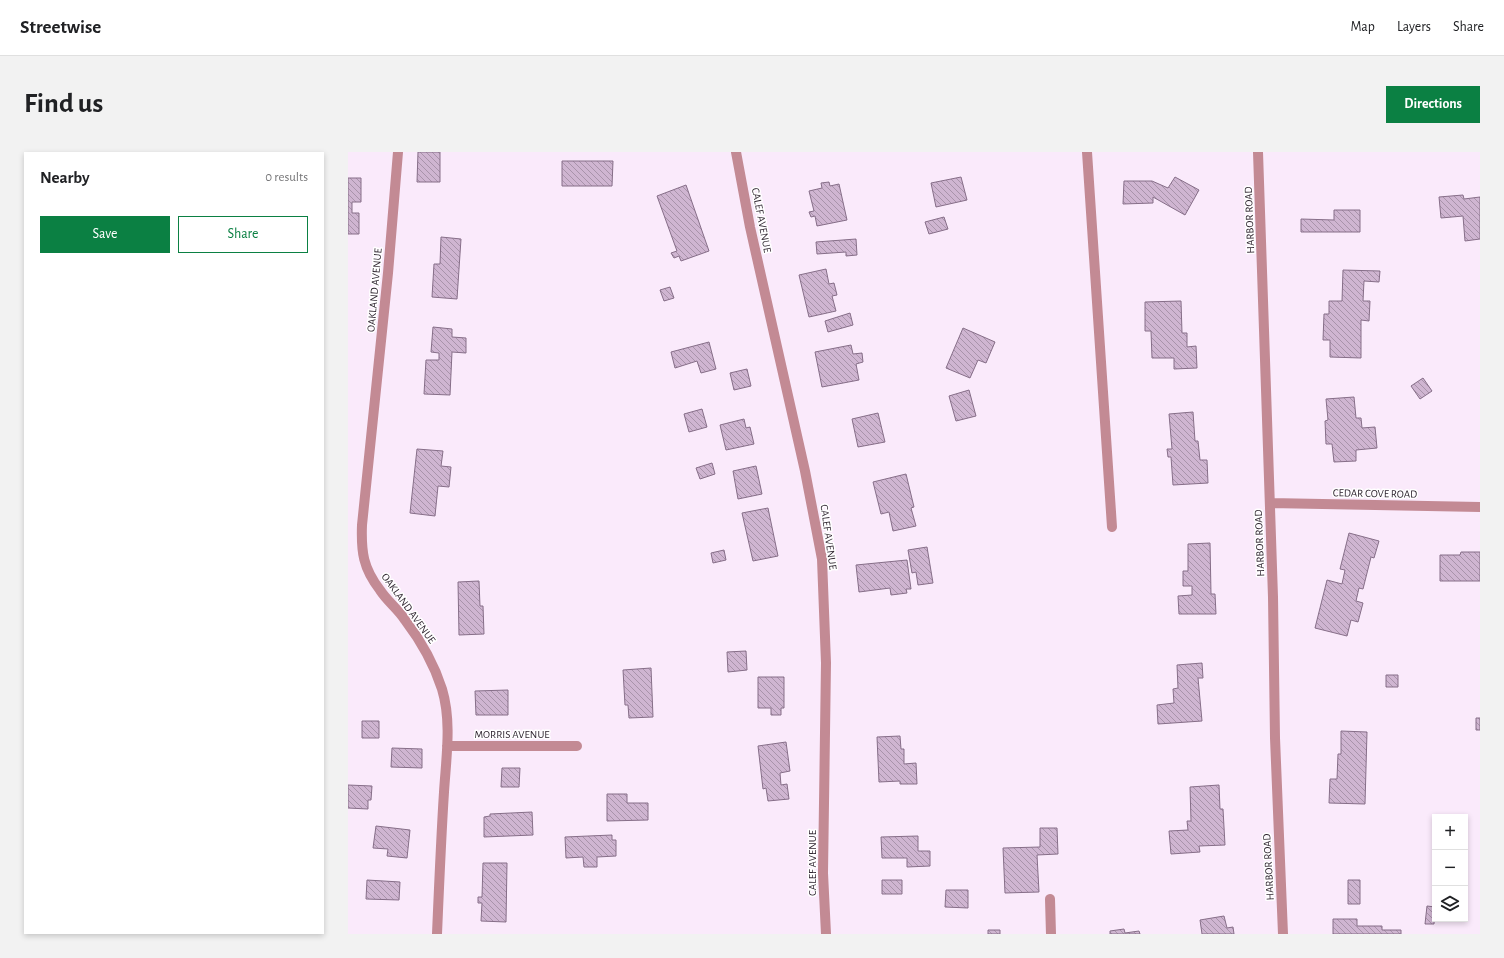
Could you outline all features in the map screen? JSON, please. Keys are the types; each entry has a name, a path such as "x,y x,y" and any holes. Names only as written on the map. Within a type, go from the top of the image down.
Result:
{"street":[{"name":"OAKLAND AVENUE","path":"398,152 388,273 362,525 361,548 364,561 370,575 380,591 405,619 425,650 435,671 446,704 447,746 436,934"},
{"name":"CALEF AVENUE","path":"736,152 750,227 807,478 822,560 826,663 823,873 826,934"},
{"path":"1087,152 1112,527"},
{"name":"HARBOR ROAD","path":"1258,152 1273,597 1275,738 1283,934"},
{"name":"CEDAR COVE ROAD","path":"1270,504 1480,507"},
{"name":"MORRIS AVENUE","path":"447,746 576,746"},
{"path":"1050,898 1051,934"}],"building":[{"path":"418,152 440,152 440,182 417,182"},
{"path":"562,161 613,161 612,186 562,186"},
{"path":"961,177 967,200 936,207 931,183"},
{"path":"1175,177 1199,190 1185,215 1153,197 1153,203 1123,204 1124,181 1152,181 1168,188"},
{"path":"348,178 361,178 361,202 352,202 352,213 359,213 359,234 348,234"},
{"path":"829,182 830,186 839,184 847,220 817,226 815,216 811,217 809,212 814,211 809,191 822,188 821,183"},
{"path":"686,185 709,251 681,261 679,256 674,258 671,253 677,251 657,196"},
{"path":"1463,195 1464,199 1480,197 1480,239 1465,241 1463,216 1441,218 1439,197"},
{"path":"1334,210 1360,210 1360,232 1301,232 1301,219 1334,220"},
{"path":"944,217 948,229 929,234 925,222"},
{"path":"441,237 461,239 457,299 432,297 434,264 440,264"},
{"path":"856,239 857,255 846,256 846,252 817,254 816,242"},
{"path":"826,269 829,284 834,283 837,295 832,296 836,311 809,317 799,275"},
{"path":"1343,270 1380,271 1379,282 1364,281 1363,301 1370,301 1369,321 1361,320 1361,358 1330,357 1330,340 1323,340 1324,314 1329,314 1329,301 1342,301"},
{"path":"670,287 674,298 664,301 660,290"},
{"path":"1181,301 1182,333 1187,333 1187,347 1196,346 1197,368 1174,369 1174,358 1152,358 1151,331 1145,331 1145,302"},
{"path":"850,313 853,325 828,332 825,321"},
{"path":"433,327 452,329 452,337 466,338 466,353 452,352 450,395 424,394 426,360 439,360 439,353 431,352"},
{"path":"963,328 995,342 986,363 978,360 970,378 946,368"},
{"path":"709,342 716,369 701,373 697,361 675,368 671,352"},
{"path":"851,345 853,354 862,353 863,362 856,364 859,380 822,387 815,352"},
{"path":"747,369 751,386 734,390 730,373"},
{"path":"1423,378 1432,391 1420,399 1411,386"},
{"path":"969,390 976,416 956,421 949,396"},
{"path":"1354,397 1356,418 1361,418 1362,428 1375,427 1377,448 1356,450 1356,461 1334,462 1332,444 1326,444 1325,421 1328,420 1326,399"},
{"path":"702,409 707,427 689,432 684,414"},
{"path":"1193,412 1195,441 1198,441 1200,460 1207,460 1208,483 1173,485 1171,457 1168,457 1167,449 1172,449 1169,414"},
{"path":"878,413 885,442 858,447 852,419"},
{"path":"744,419 746,428 750,427 754,444 726,450 720,425"},
{"path":"417,449 443,451 441,466 451,467 449,487 438,486 435,516 410,513"},
{"path":"712,463 715,474 700,479 696,468"},
{"path":"756,466 762,494 738,499 733,471"},
{"path":"906,474 914,507 911,508 916,526 893,531 889,512 881,514 873,482"},
{"path":"768,508 778,556 753,561 742,513"},
{"path":"1349,533 1379,541 1374,558 1371,557 1363,589 1359,588 1356,601 1363,603 1358,622 1351,620 1347,636 1315,628 1327,580 1342,584 1345,570 1340,569"},
{"path":"1210,543 1211,594 1215,594 1216,614 1179,614 1178,596 1192,595 1192,586 1183,586 1183,571 1188,571 1188,544"},
{"path":"927,547 933,583 918,585 916,572 912,573 908,550"},
{"path":"724,550 726,560 713,563 711,553"},
{"path":"1461,552 1480,552 1480,581 1440,581 1440,555 1460,555"},
{"path":"907,560 911,589 906,589 907,593 891,595 890,588 859,592 856,565"},
{"path":"479,581 480,606 483,606 484,634 459,635 458,582"},
{"path":"746,651 747,670 728,672 727,652"},
{"path":"1202,663 1203,678 1198,678 1202,721 1158,724 1157,705 1174,703 1173,689 1178,688 1177,665"},
{"path":"651,668 653,717 629,718 628,705 625,705 623,670"},
{"path":"1386,675 1398,675 1398,687 1386,687"},
{"path":"758,677 784,677 784,708 781,708 781,715 771,715 771,708 758,708"},
{"path":"508,690 508,715 476,715 475,691"},
{"path":"1476,718 1480,718 1480,730 1476,730"},
{"path":"362,721 379,721 379,738 362,738"},
{"path":"1341,731 1367,732 1365,804 1329,803 1330,779 1337,779 1338,754 1341,754"},
{"path":"900,736 901,749 904,749 904,764 916,763 917,784 900,784 900,781 879,782 877,737"},
{"path":"786,742 790,771 780,773 781,785 787,784 789,799 768,801 766,788 763,789 758,746"},
{"path":"392,748 422,749 422,768 391,767"},
{"path":"502,768 520,768 519,787 501,787"},
{"path":"348,785 372,786 371,800 368,800 368,809 348,808"},
{"path":"1219,785 1220,809 1223,809 1225,845 1199,846 1200,852 1171,854 1169,831 1188,830 1187,821 1191,821 1190,787"},
{"path":"607,794 627,794 627,803 648,803 648,820 607,821"},
{"path":"532,812 533,835 484,837 484,817 490,816 490,814"},
{"path":"376,826 410,830 407,858 387,856 388,849 373,848"},
{"path":"1040,828 1057,828 1058,854 1037,855 1039,892 1005,893 1003,848 1040,847"},
{"path":"612,835 612,840 616,840 616,856 597,857 597,867 584,867 583,857 566,858 565,837"},
{"path":"918,836 918,851 930,851 930,866 907,867 907,858 882,858 881,837"},
{"path":"483,863 507,863 506,922 481,921 482,903 478,903 478,897 482,897"},
{"path":"367,880 400,882 399,900 366,899"},
{"path":"882,880 902,880 902,894 882,894"},
{"path":"1348,880 1360,880 1360,904 1348,904"},
{"path":"946,890 968,890 968,908 945,907"},
{"path":"1427,906 1432,907 1432,922 1434,922 1434,924 1425,924"},
{"path":"1224,916 1227,928 1233,927 1234,934 1202,934 1200,920"},
{"path":"1333,919 1357,919 1357,926 1382,926 1382,930 1401,930 1401,934 1333,934"},
{"path":"1124,929 1125,933 1139,931 1140,934 1110,934 1110,931"},
{"path":"988,930 1000,930 1000,934 988,934"}]}
